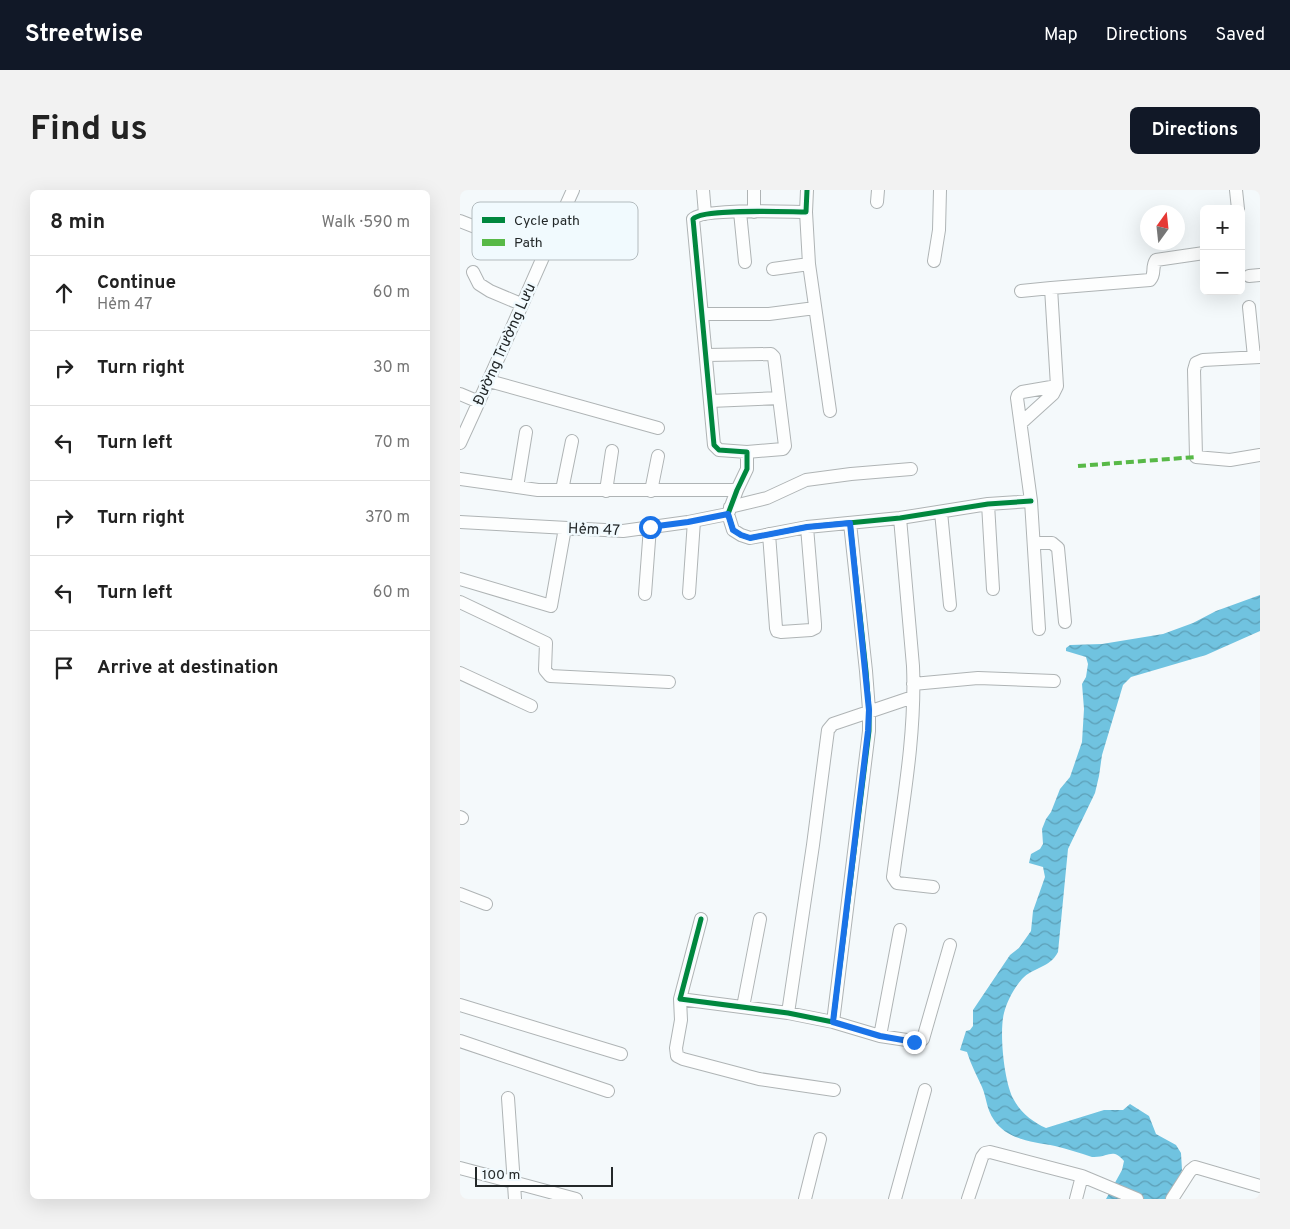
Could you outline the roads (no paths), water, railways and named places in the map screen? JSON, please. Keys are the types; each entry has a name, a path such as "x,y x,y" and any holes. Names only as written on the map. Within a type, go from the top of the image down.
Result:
{"street":[{"name":"Đường Trường Lưu","path":"568,202 573,190"},
{"path":"703,190 704,214"},
{"path":"754,190 754,212"},
{"path":"807,190 806,212 809,264 830,411"},
{"path":"934,261 939,230 940,190"},
{"path":"1236,190 1238,205"},
{"path":"740,212 745,262"},
{"path":"706,355 772,354 774,357 785,446 782,449 747,452 719,450 714,445 693,219 695,216 704,214 806,212"},
{"path":"460,221 472,226"},
{"path":"1021,290 1150,280 1153,276 1153,266 1156,260 1200,254"},
{"name":"Đường Trường Lưu","path":"460,443 541,260"},
{"path":"773,269 809,264"},
{"path":"473,272 479,284 490,291 521,304"},
{"path":"1021,428 1053,394 1058,386 1051,288"},
{"path":"1249,307 1257,357 1204,360 1196,363 1194,370 1196,456 1230,460 1260,455"},
{"path":"702,314 769,314 815,308"},
{"path":"489,381 658,428"},
{"path":"1039,629 1031,501 1018,395 1022,392 1058,386"},
{"path":"460,394 479,402"},
{"path":"710,401 779,398"},
{"path":"517,487 526,432"},
{"path":"562,490 572,441"},
{"path":"606,491 612,451"},
{"path":"747,452 747,469 729,510 733,530 750,538 807,527 900,518 988,504 1031,501"},
{"path":"651,491 658,456"},
{"name":"Hẻm 47","path":"460,522 623,531 694,521 767,498 806,480 911,469"},
{"path":"460,479 538,490 737,490"},
{"path":"988,504 993,589"},
{"path":"941,512 950,604"},
{"path":"900,518 913,666 913,687 911,731 893,877 897,883 933,887"},
{"path":"689,593 694,521"},
{"path":"833,1022 859,816 869,710 850,523"},
{"path":"644,594 650,527"},
{"path":"769,534 777,631 811,630 815,628 815,624 807,527"},
{"path":"460,579 551,606 565,528"},
{"path":"1034,543 1052,543 1058,548 1065,622"},
{"path":"460,602 546,643 545,670 550,676 669,682"},
{"path":"460,673 531,706"},
{"path":"788,1013 828,730 833,724 869,710 913,687 978,678 1054,681"},
{"path":"460,894 486,904"},
{"path":"701,919 680,999 682,1020 676,1048 677,1056 759,1079 834,1090"},
{"path":"743,1007 760,920"},
{"path":"880,1036 900,930"},
{"path":"680,999 788,1013 833,1022 880,1036 920,1042 923,1039 950,945"},
{"path":"460,1005 621,1054"},
{"path":"460,1041 608,1091"},
{"path":"895,1199 925,1090"},
{"path":"508,1098 515,1199"},
{"path":"805,1199 820,1139"},
{"path":"968,1199 982,1157 987,1152 1082,1176 1137,1199"},
{"path":"1172,1199 1190,1171 1195,1167 1260,1186"},
{"path":"460,1168 576,1199"},
{"path":"1076,1199 1082,1176"}],"water":[{"path":"1260,595 1260,631 1206,655 1131,677 1123,685 1102,755 1095,793 1068,849 1058,952 1051,961 1022,979 1011,995 1004,1013 1002,1044 1010,1092 1020,1109 1028,1117 1046,1128 1104,1110 1123,1110 1130,1104 1149,1116 1156,1134 1176,1145 1181,1153 1182,1170 1173,1199 1106,1199 1122,1170 1124,1161 1113,1154 1092,1157 1060,1147 1022,1139 1006,1132 999,1127 991,1116 982,1087 967,1052 960,1050 966,1031 970,1030 973,1026 973,1010 1010,955 1019,948 1031,931 1033,911 1045,877 1043,867 1029,863 1031,854 1040,849 1043,844 1042,829 1060,789 1070,777 1082,742 1084,709 1082,684 1086,677 1088,664 1086,657 1066,651 1066,648 1070,645 1102,644 1163,634 1193,623 1216,611"}]}
